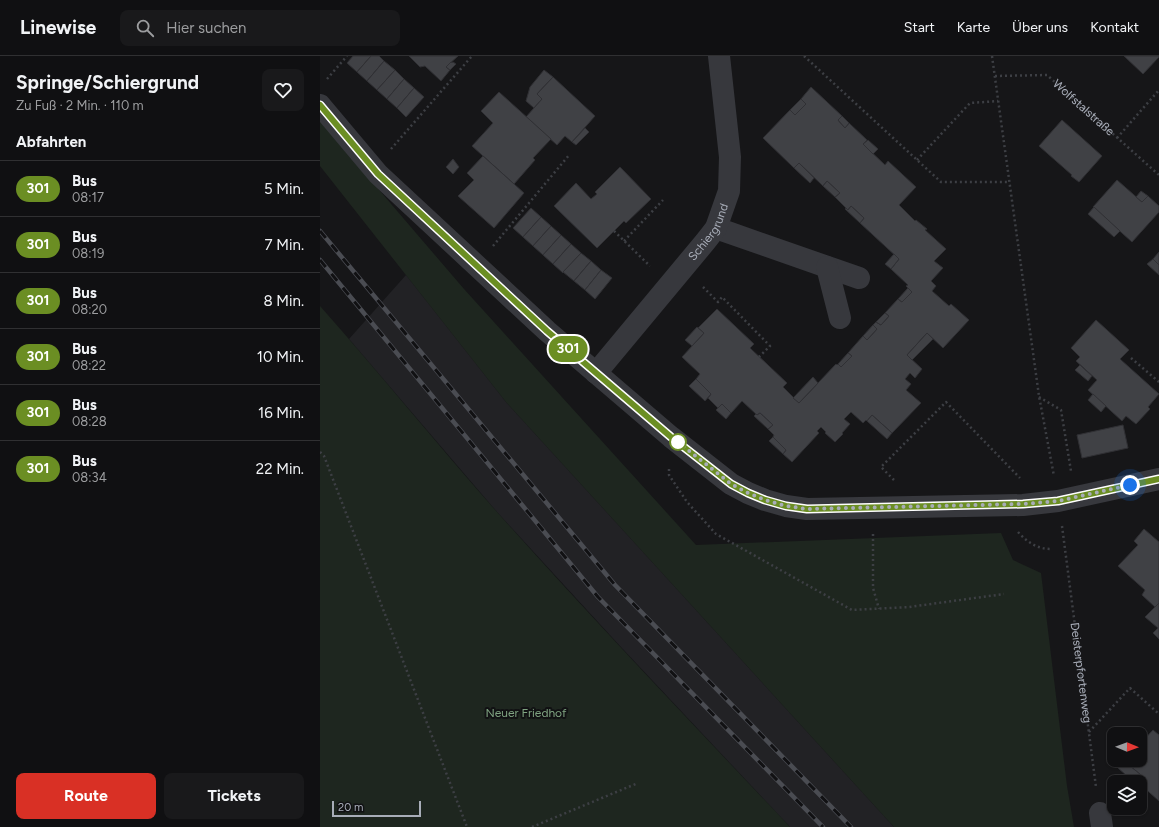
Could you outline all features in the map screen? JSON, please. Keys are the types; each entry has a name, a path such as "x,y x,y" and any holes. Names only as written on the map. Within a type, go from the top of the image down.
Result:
{"street":[{"name":"Schiergrund","path":"596,373 716,228 728,191 730,157 719,56"},
{"path":"320,105 378,174 547,331 671,437 731,484 754,496 786,506 807,509 1023,504 1058,501 1159,479"},
{"path":"716,228 859,278"},
{"path":"827,267 840,318"}],"path":[{"path":"323,83 347,56"},
{"path":"390,150 472,56"},
{"path":"804,56 941,182 1009,182"},
{"path":"992,56 1039,396 1055,482"},
{"name":"Wolfstalstraße","path":"995,76 1047,75 1159,175"},
{"path":"1117,138 1159,90"},
{"path":"917,160 970,103 998,101"},
{"path":"476,266 570,154"},
{"path":"624,241 663,200"},
{"path":"614,231 652,268"},
{"path":"702,286 718,302 722,297 770,346 759,357"},
{"path":"1131,358 1159,382"},
{"path":"1039,396 1061,410 1072,473"},
{"path":"895,482 881,467 946,402 1020,478"},
{"path":"320,452 324,456 467,827"},
{"path":"669,463 669,475 687,502 716,534 852,610 909,607 1004,594"},
{"name":"Deisterpfortenweg","path":"1062,525 1101,820"},
{"path":"1015,529 1022,537 1036,546 1051,550"},
{"path":"873,533 873,588 879,609"},
{"path":"1089,732 1130,688 1159,714"},
{"path":"532,827 638,783"}],"shaded area":[{"path":"406,275 506,402 894,827 790,827 620,646 497,512 349,339"}],"green space":[{"path":"320,121 464,289 696,545 1001,533 1013,560 1041,573 1067,786 1074,827 894,827 506,402 320,166"},
{"name":"Neuer Friedhof","path":"320,306 475,486 569,592 790,827 320,827"}],"building":[{"path":"353,56 371,56 357,72 347,63"},
{"path":"371,56 379,56 384,61 367,81 357,72"},
{"path":"409,56 458,56 446,67 450,70 441,81 425,66 420,67"},
{"path":"1124,56 1159,56 1159,57 1143,74"},
{"path":"384,61 395,70 377,90 367,81"},
{"path":"451,62 456,64 450,70 446,67"},
{"path":"395,70 404,79 387,99 377,90"},
{"path":"544,70 553,77 537,94 542,99 534,108 526,101 530,87"},
{"path":"553,77 595,116 572,142 565,136 557,145 526,117 542,99 537,94"},
{"path":"404,79 414,88 397,108 387,99"},
{"path":"811,87 842,116 838,120 845,128 849,123 867,140 863,144 885,165 888,161 916,187 899,205 915,221 916,220 927,229 925,230 946,249 934,261 943,268 931,281 936,286 932,291 949,306 951,304 969,320 943,348 927,333 907,355 922,369 915,378 910,373 905,379 911,384 906,390 921,403 892,433 872,415 863,423 851,412 844,419 850,424 835,442 821,427 817,431 819,433 792,462 783,454 786,450 773,437 774,435 768,429 773,425 760,413 757,415 742,401 731,413 722,404 718,408 708,398 711,394 696,379 700,374 682,357 704,333 698,328 717,309 754,344 750,348 787,383 783,387 799,403 836,364 841,367 852,356 848,353 863,336 867,340 877,329 873,325 876,322 881,325 889,316 885,313 898,299 902,302 912,292 906,286 908,285 891,269 899,259 860,223 864,218 851,206 848,210 835,197 840,193 827,181 823,186 799,163 794,168 763,138 790,110 795,115 806,104 801,99"},
{"path":"414,88 424,97 406,117 397,108"},
{"path":"499,92 551,139 533,158 535,160 514,184 472,146 493,123 481,111"},
{"path":"801,99 806,104 795,115 790,110"},
{"path":"842,116 849,123 845,128 838,120"},
{"path":"1062,120 1102,156 1079,182 1039,146"},
{"path":"585,128 589,132 576,145 572,142"},
{"path":"868,140 878,149 873,154 863,144"},
{"path":"483,156 524,193 494,228 458,196 474,180 467,173"},
{"path":"453,159 459,167 453,174 446,167"},
{"path":"799,163 814,178 810,183 794,168"},
{"path":"620,167 651,199 626,223 624,221 597,248 554,206 576,183 591,199 597,194 595,192"},
{"path":"1117,180 1142,202 1148,196 1159,206 1159,212 1132,242 1093,207"},
{"path":"827,181 840,193 835,197 823,186"},
{"path":"1141,191 1148,196 1142,202 1136,197"},
{"path":"851,206 864,218 860,223 845,209 846,208 848,210"},
{"path":"1094,207 1120,231 1114,237 1088,214"},
{"path":"531,208 541,217 523,237 513,228"},
{"path":"541,217 551,226 533,246 523,237"},
{"path":"551,226 561,235 543,255 533,246"},
{"path":"561,235 571,244 553,264 543,255"},
{"path":"571,244 581,253 563,273 553,264"},
{"path":"1159,252 1159,265 1153,259"},
{"path":"581,253 591,261 574,281 563,272"},
{"path":"894,254 899,259 891,269 885,264"},
{"path":"1153,259 1159,265 1159,275 1147,264"},
{"path":"591,261 601,270 585,290 574,281"},
{"path":"601,270 612,278 595,299 585,290"},
{"path":"908,288 912,292 902,302 898,299"},
{"path":"885,313 889,316 881,325 876,322"},
{"path":"1096,320 1129,350 1120,359 1159,394 1148,407 1150,409 1136,424 1126,416 1122,421 1088,390 1097,380 1076,361 1080,357 1071,348"},
{"path":"873,325 877,329 867,340 863,336"},
{"path":"697,327 704,333 692,346 685,340"},
{"path":"927,333 933,339 912,360 907,355"},
{"path":"848,353 852,356 841,367 838,364"},
{"path":"1080,365 1092,376 1088,381 1075,370"},
{"path":"813,377 818,383 799,403 793,398"},
{"path":"696,379 711,394 705,401 689,386"},
{"path":"1093,394 1106,406 1101,412 1088,400"},
{"path":"722,404 731,413 726,419 716,410"},
{"path":"760,413 773,425 768,429 754,416"},
{"path":"872,415 892,433 887,439 867,421"},
{"path":"1123,425 1128,448 1082,458 1077,435"},
{"path":"773,437 786,450 783,454 769,441"},
{"path":"1144,529 1159,542 1159,603 1155,607 1142,595 1145,590 1118,566 1138,545 1134,541"},
{"path":"1159,603 1159,639 1153,633 1158,628 1145,617"},
{"path":"1153,730 1159,735 1159,801 1147,790 1147,775 1141,775 1131,767 1147,767 1147,736"},
{"path":"1131,767 1141,775 1126,775 1118,768"}],"railway":[{"path":"320,231 615,585 851,827"},
{"path":"320,260 598,597 823,827"}],"bus line":[{"name":"301","path":"320,105 378,174 547,331 671,437 731,484 748,493 786,506 807,509 1023,504 1058,501 1159,479"}],"route":[{"path":"678,442 731,484 748,493 786,506 807,509 1023,504 1058,501 1130,485"}]}
